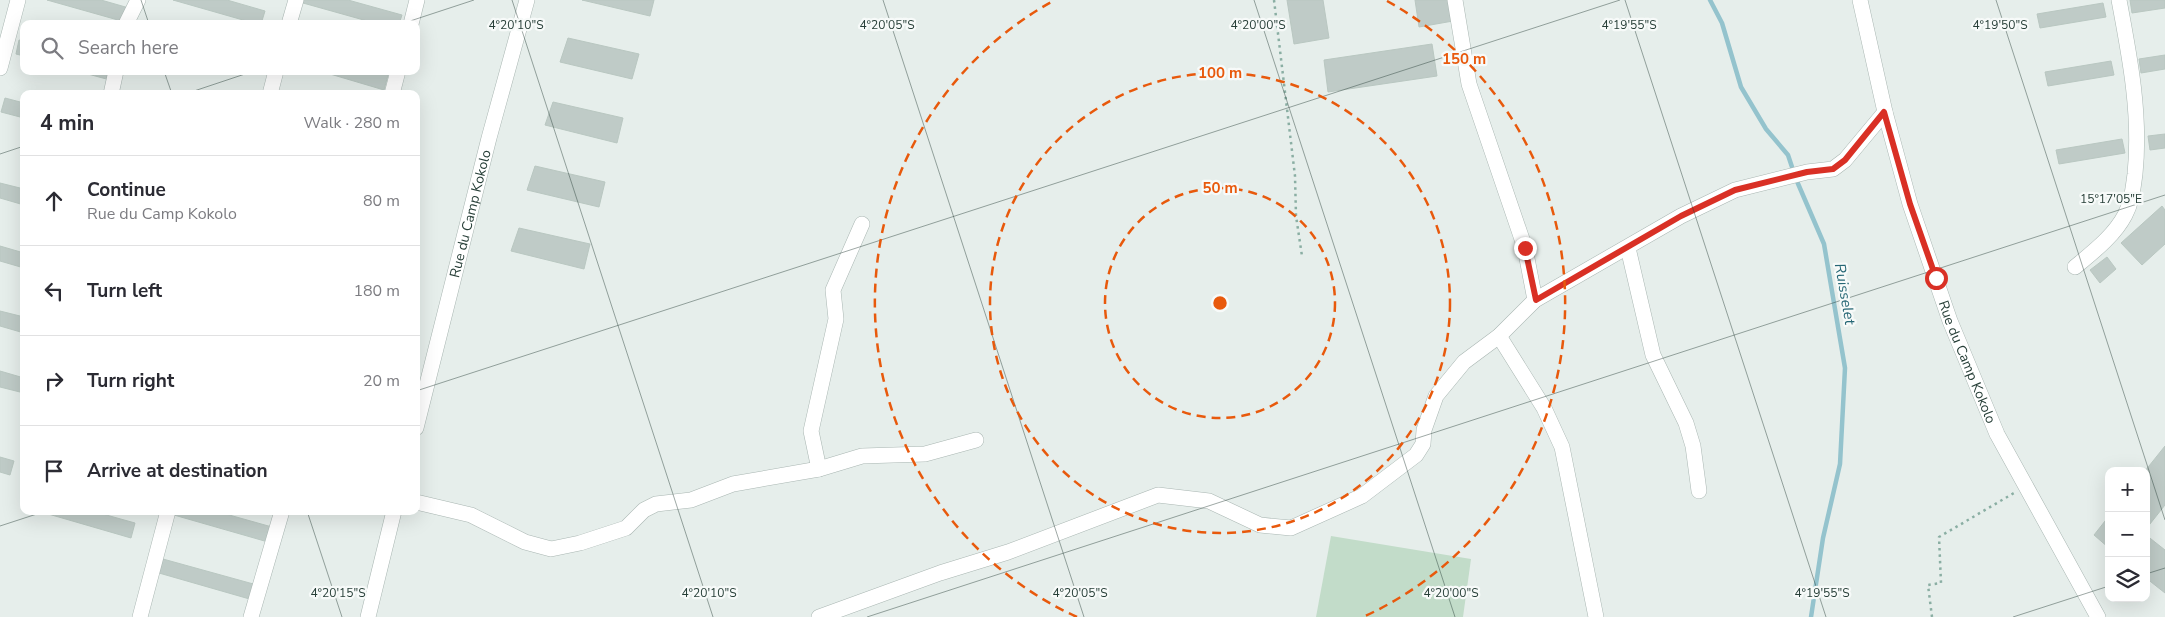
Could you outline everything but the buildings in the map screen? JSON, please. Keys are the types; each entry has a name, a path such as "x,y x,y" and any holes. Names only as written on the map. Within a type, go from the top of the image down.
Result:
{"street":[{"path":"0,68 18,0"},
{"path":"128,20 138,0"},
{"path":"412,20 417,0"},
{"name":"Rue du Camp Kokolo","path":"420,412 489,138 527,0"},
{"path":"1455,0 1469,84 1522,239 1536,300"},
{"name":"Rue du Camp Kokolo","path":"1860,0 1884,112 1910,204 1950,321 1990,416 2098,617"},
{"path":"2075,266 2100,246 2116,228 2125,215 2132,197 2138,120 2119,0"},
{"path":"290,20 292,1"},
{"path":"112,90 115,75"},
{"path":"271,90 275,75"},
{"path":"393,90 397,75"},
{"path":"819,617 940,573 1008,552 1158,495 1209,501 1260,525 1291,528 1362,496 1416,455 1423,444 1424,430 1436,396 1464,362 1499,336 1536,300 1681,216 1735,190 1807,172 1833,169 1845,160 1884,112"},
{"path":"819,469 811,432 836,319 833,290 862,224"},
{"path":"1628,248 1653,355 1673,400 1686,423 1693,446 1699,491"},
{"path":"1499,336 1544,408 1562,447 1596,617"},
{"path":"420,503 471,515 524,542 551,550 626,528 644,510 656,504 690,500 733,484 819,469 862,456 925,454 976,440"},
{"path":"140,617 167,515"},
{"path":"251,617 281,515"},
{"path":"368,617 393,515"}],"path":[{"path":"1274,0 1295,176 1296,216 1302,256"},
{"path":"1932,617 1928,585 1940,583 1939,537 2017,491"}],"green space":[{"path":"1331,536 1471,559 1463,617 1316,617"}],"waterway":[{"name":"Ruisselet","path":"1710,0 1722,23 1741,87 1766,129 1788,155 1796,179 1824,244 1845,368 1840,464 1823,538 1811,617"}],"route":[{"path":"1525,248 1536,300 1681,216 1735,190 1807,172 1833,169 1854,150 1884,112 1910,204 1936,278"}]}
